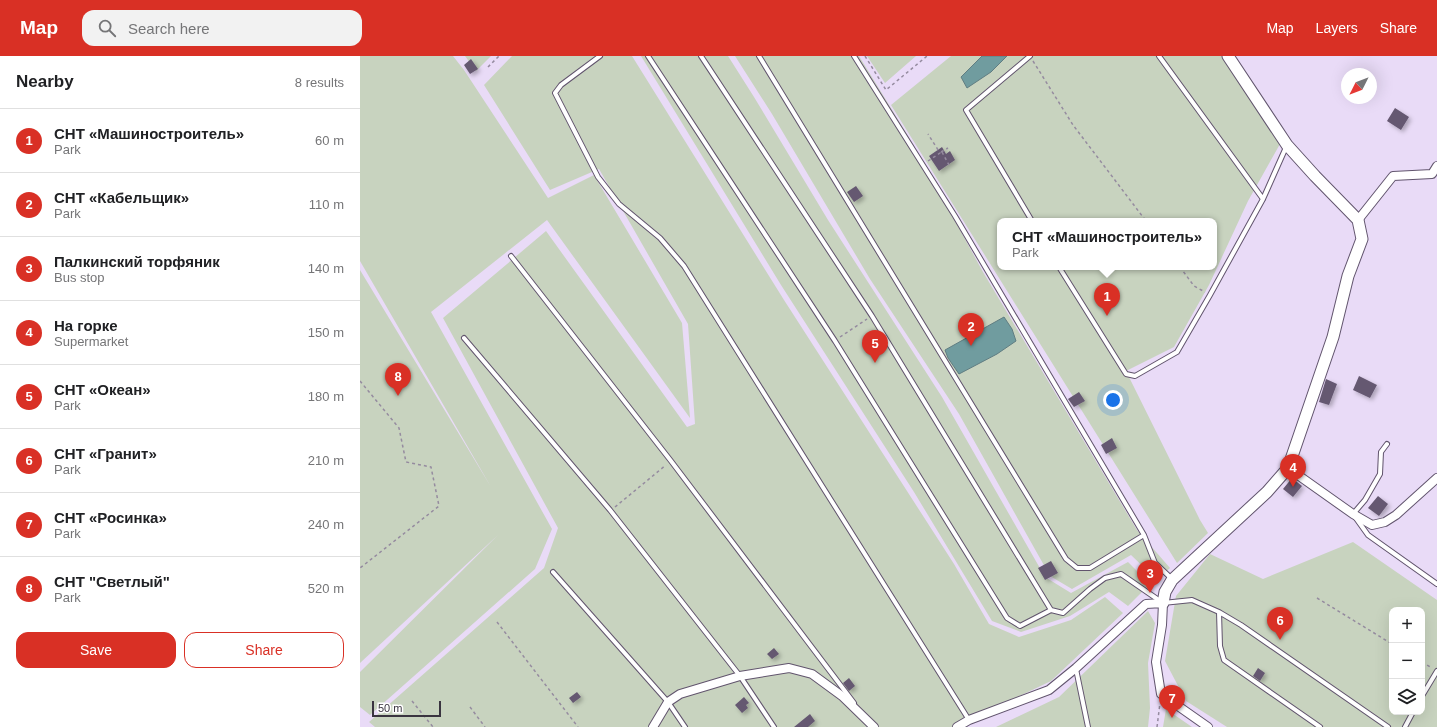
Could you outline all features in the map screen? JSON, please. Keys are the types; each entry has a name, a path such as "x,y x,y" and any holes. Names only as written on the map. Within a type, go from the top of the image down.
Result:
{"street":[{"path":"1208,727 1161,694 1156,662 1162,625 1165,592 1172,580 1267,492 1288,468 1333,337 1348,276 1362,239 1358,220 1287,145 1228,56"},
{"path":"1358,220 1393,176 1432,174 1437,166"},
{"path":"1288,468 1353,514 1372,525 1385,522 1396,515 1437,478"},
{"path":"957,727 970,720 1049,690 1076,668 1146,604 1164,603"},
{"path":"653,727 668,702 680,694 740,676 789,668 812,674 842,696 874,727"}],"lane":[{"path":"600,56 561,85 555,93 598,176 619,204 660,238 684,266 970,720"},
{"path":"648,56 835,340 1007,618 1020,626 1051,610 1063,613 1105,578 1121,574 1164,603 1192,600 1219,612 1241,625 1388,727"},
{"path":"701,56 872,316 1051,610"},
{"path":"759,56 1066,559 1077,568 1090,568 1144,535"},
{"path":"854,56 955,216 1144,535 1155,563 1172,580"},
{"path":"1030,56 966,110 1030,218"},
{"path":"1159,56 1263,199"},
{"path":"1061,270 1126,374 1134,376 1177,352 1263,199 1287,145"},
{"path":"511,256 671,461 864,716"},
{"path":"464,338 610,510 740,676 774,727"},
{"path":"1387,444 1381,452 1380,474 1365,500 1353,514 1368,535 1437,584"},
{"path":"553,572 668,702 685,727"},
{"path":"1219,612 1220,646 1224,660 1320,727"},
{"path":"1076,668 1088,727"},
{"path":"1425,691 1437,670"},
{"path":"1405,727 1411,715"}],"path":[{"path":"488,67 499,56"},
{"path":"865,56 886,90 927,56"},
{"path":"1030,56 1073,125 1144,218"},
{"path":"928,134 949,165"},
{"path":"926,162 948,148"},
{"path":"1182,270 1194,286 1210,295"},
{"path":"835,340 872,316"},
{"path":"360,381 399,428 406,462 431,467 439,506 360,568"},
{"path":"610,510 671,461"},
{"path":"1317,598 1390,643"},
{"path":"497,622 578,727"},
{"path":"1425,664 1437,670"},
{"path":"1157,727 1161,694"},
{"path":"412,702 432,727"},
{"path":"470,707 484,727"}],"shaded area":[{"path":"360,56 453,56 464,70 548,198 594,175 682,323 690,418 547,220 431,312 552,529 535,569 370,715 360,707 360,672 498,535 360,663 360,270 491,487 360,261"},
{"path":"465,56 491,56 476,71"},
{"path":"512,56 632,56 784,300 954,564 989,624 1019,637 1071,620 1105,597 1123,613 1051,681 955,727 375,727 369,722 544,568 558,528 443,318 546,231 687,427 695,424 688,324 599,169 550,190 484,85"},
{"path":"641,56 728,56 828,220 942,397 1045,577 1071,593 1128,562 1150,584 1128,606 1109,592 1070,616 1021,632 992,621 914,492 781,285"},
{"path":"735,56 859,56 913,144 983,272 1137,530 1170,568 1157,580 1131,555 1072,589 1050,576 959,414 870,279 772,114"},
{"path":"867,56 916,56 885,83"},
{"path":"951,56 1222,56 1280,144 1248,201 1217,268 1217,218 997,218 997,270 1216,270 1174,347 1126,371 1200,520 1208,533 1177,563 891,105"},
{"path":"982,56 1007,56 991,72 967,88 961,77"},
{"path":"1004,317 1012,329 1016,341 997,354 959,374 948,358 945,350"},
{"path":"1353,542 1437,600 1437,727 1227,727 1186,701 1165,661 1176,596 1210,554 1263,579"},
{"path":"1148,611 1155,623 1148,663 1150,708 1148,727 996,727 1059,697"},
{"path":"1166,709 1192,727 1163,727"}],"building":[{"path":"471,59 478,69 470,74 464,65"},
{"path":"1395,108 1409,117 1401,130 1387,121"},
{"path":"942,147 946,154 950,151 955,160 939,171 929,156"},
{"path":"856,186 863,196 854,202 847,192"},
{"path":"1359,376 1377,385 1370,398 1353,390"},
{"path":"1326,379 1337,384 1329,405 1319,402"},
{"path":"1079,392 1085,401 1074,407 1068,399"},
{"path":"1112,438 1117,448 1106,454 1101,445"},
{"path":"1292,478 1302,486 1293,497 1283,489"},
{"path":"1378,496 1388,504 1379,516 1368,508"},
{"path":"1051,561 1058,573 1045,580 1038,568"},
{"path":"774,648 779,654 772,659 767,654"},
{"path":"1258,668 1265,673 1260,681 1253,676"},
{"path":"849,678 855,686 849,691 843,683"},
{"path":"577,692 581,697 573,703 569,698"},
{"path":"744,697 749,703 746,705 748,708 742,713 735,705"},
{"path":"810,714 815,721 808,727 794,727"}],"place":[{"name":"СНТ «Машиностроитель»","path":"1107,316"},
{"name":"СНТ «Кабельщик»","path":"971,346"},
{"name":"СНТ «Океан»","path":"875,363"},
{"name":"СНТ \"Светлый\"","path":"398,396"},
{"name":"На горке","path":"1293,487"},
{"name":"Палкинский торфяник","path":"1150,593"},
{"name":"СНТ «Гранит»","path":"1280,640"},
{"name":"СНТ «Росинка»","path":"1172,718"}]}
